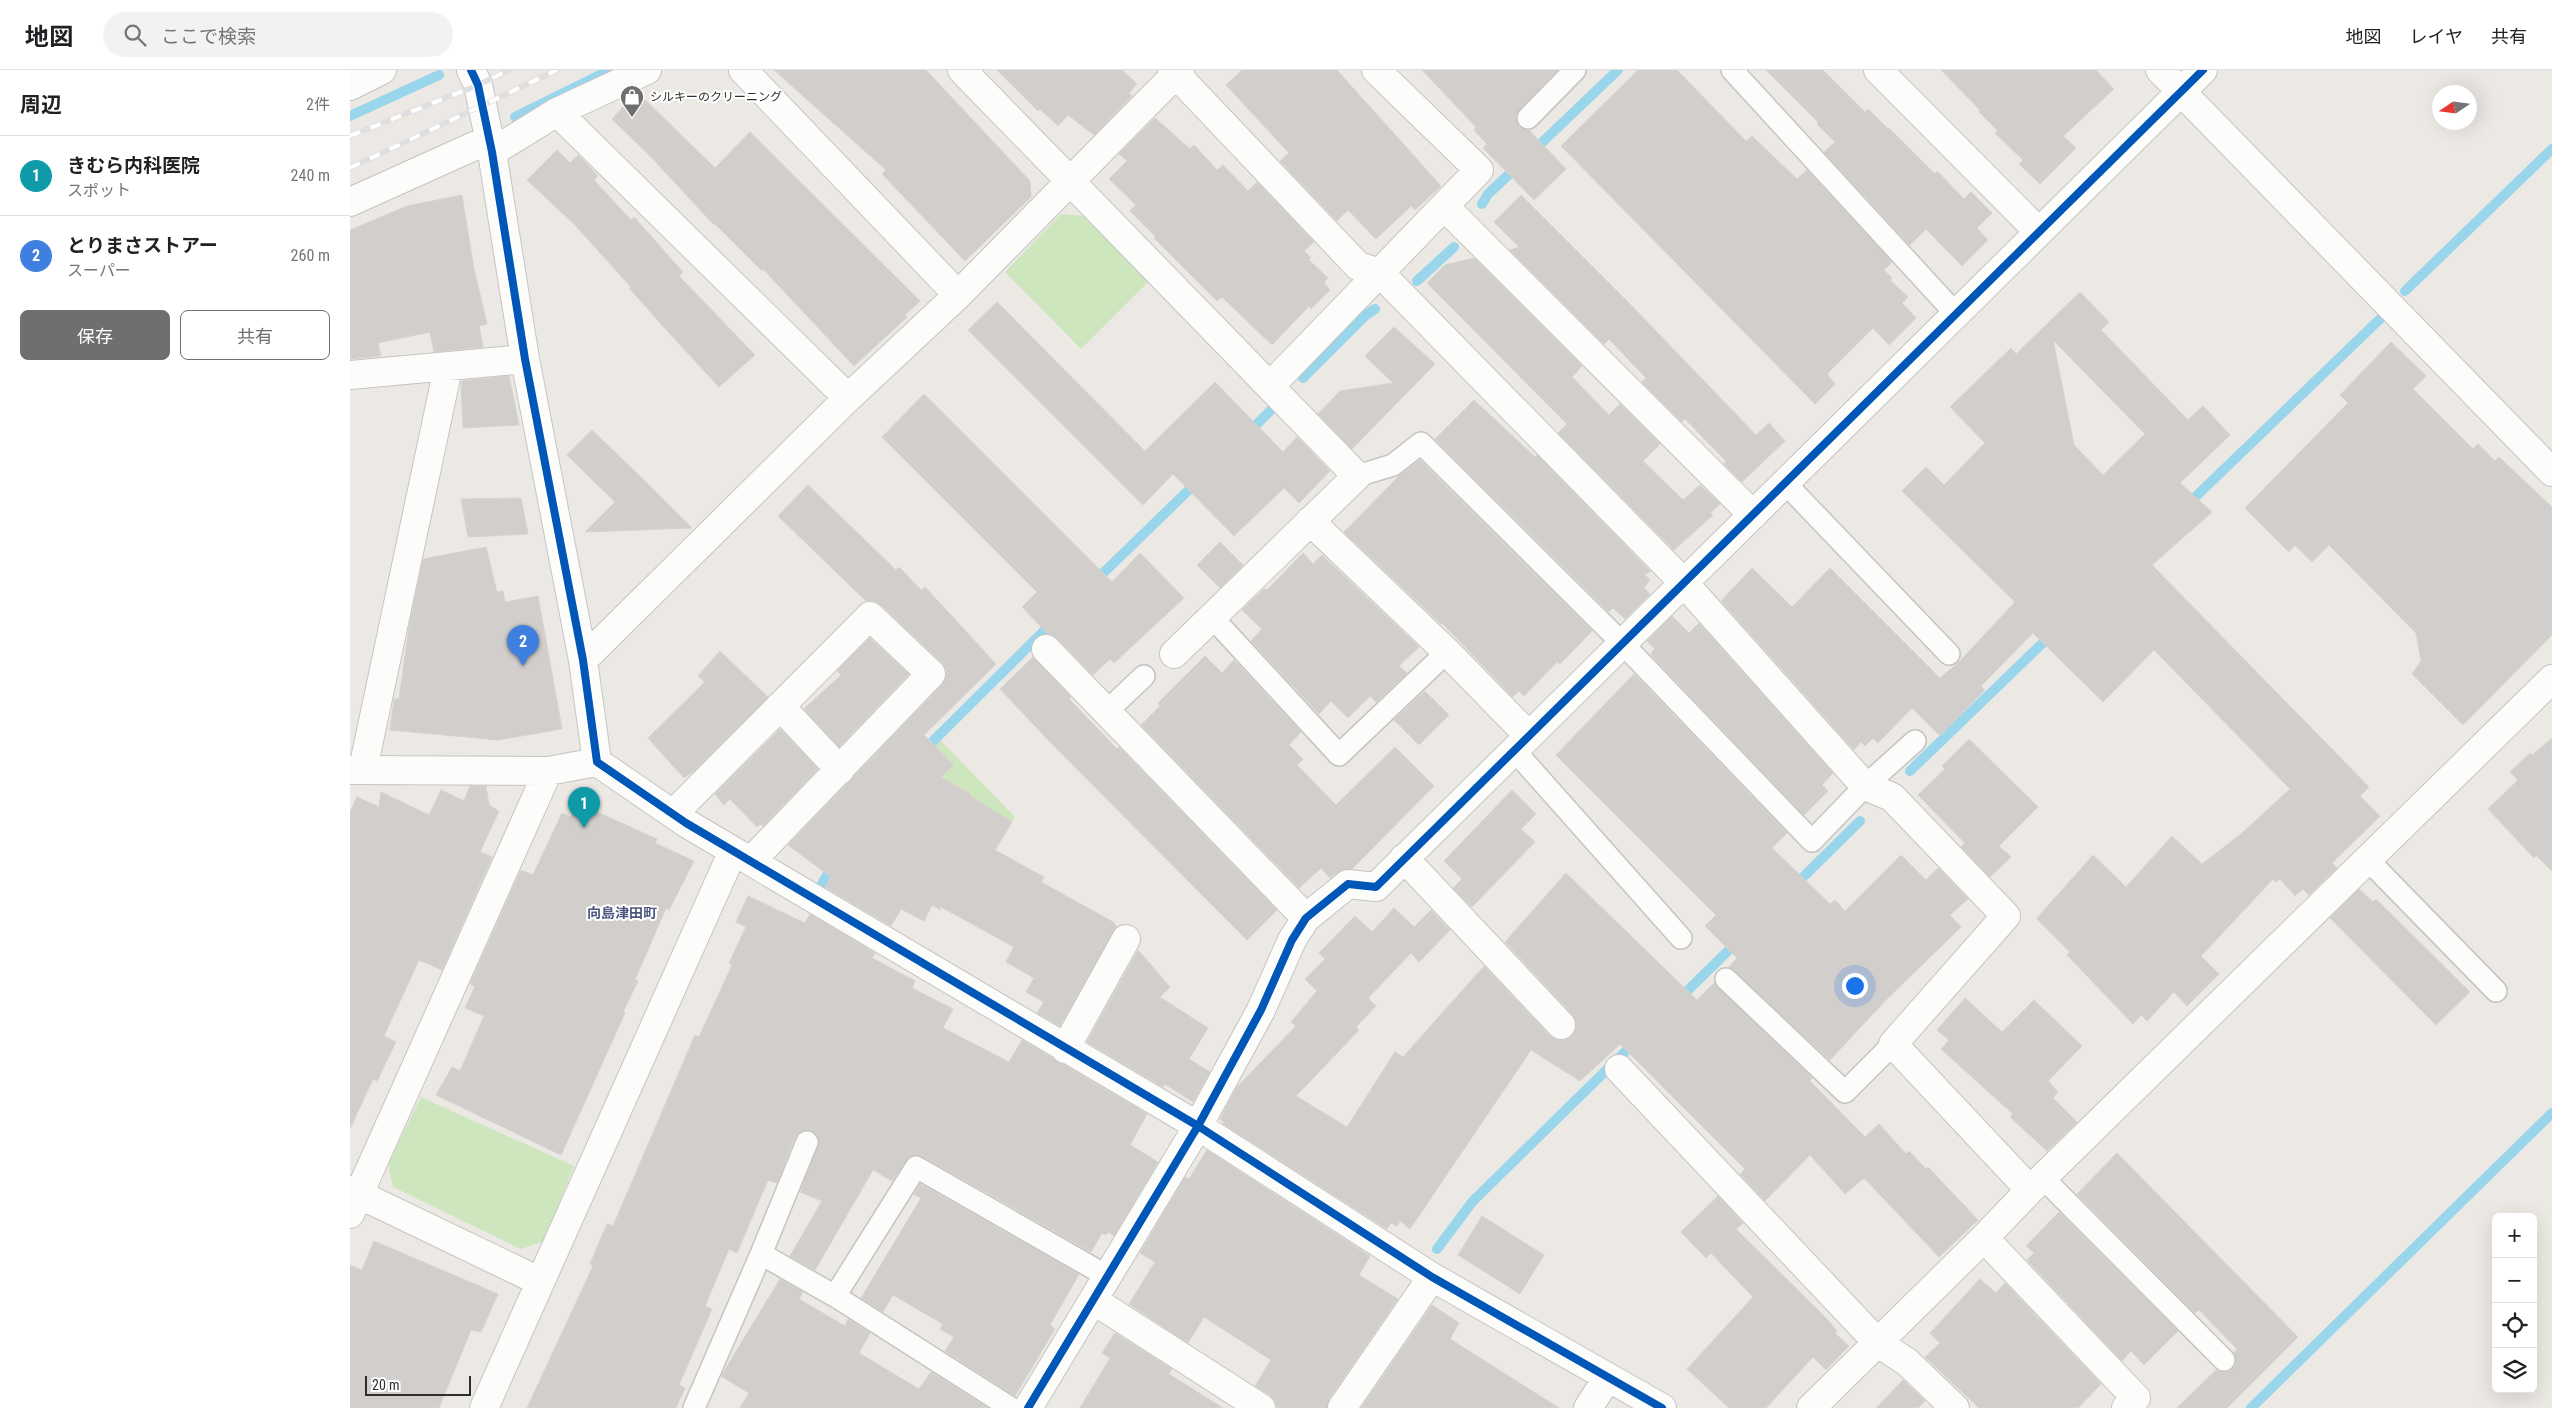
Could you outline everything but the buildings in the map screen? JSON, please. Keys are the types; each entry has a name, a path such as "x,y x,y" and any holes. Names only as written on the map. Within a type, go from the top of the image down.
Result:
{"street":[{"path":"350,86 382,70"},
{"path":"471,70 478,85 491,145 525,359 583,660 597,762"},
{"path":"350,202 491,145 647,70"},
{"path":"743,70 958,295"},
{"path":"962,70 1357,476 1174,654"},
{"path":"1270,386 1479,170 1376,70"},
{"path":"1878,70 2039,232"},
{"path":"2160,70 2552,472"},
{"path":"1028,1408 1198,1126 1264,1005 1292,940 1306,918 1348,884 1376,887 2203,70"},
{"path":"583,660 848,398 958,295 1176,71 1358,266 1380,273 1684,583 1866,786 1892,797 2006,916 1893,1044 2037,1184"},
{"path":"557,112 848,398"},
{"path":"1444,206 1753,514"},
{"path":"350,375 448,368 525,359"},
{"path":"448,368 356,769 548,772 597,762 673,814 742,856 1065,1049 1198,1126 1432,1277 1662,1408"},
{"path":"1310,521 1447,652 1521,743"},
{"path":"484,1408 539,1281 742,856 840,770 931,674 870,616 673,814"},
{"path":"1046,648 1306,918"},
{"path":"1811,1408 2552,679"},
{"path":"780,706 840,770"},
{"path":"539,1281 353,1199 548,772"},
{"path":"1404,858 1560,1025"},
{"path":"1065,1049 1126,939"},
{"path":"1619,1068 1878,1342 1908,1362 1955,1408"},
{"path":"1984,1238 2136,1398 2126,1408"},
{"path":"1342,1408 1432,1277"},
{"path":"1093,1300 1261,1408"},
{"path":"1588,1408 1608,1377"}],"lane":[{"path":"1528,118 1575,70"},
{"path":"1732,70 1956,314"},
{"path":"1357,476 1392,465 1421,443 1622,643 1812,841 1866,786 1915,741"},
{"path":"1785,483 1950,654"},
{"path":"1212,617 1339,754 1447,652"},
{"path":"1107,711 1144,676"},
{"path":"1521,743 1681,938"},
{"path":"2368,860 2496,991"},
{"path":"1726,979 1845,1092 1893,1044"},
{"path":"699,1406 807,1142"},
{"path":"835,1296 916,1167 1108,1276"},
{"path":"2037,1184 2224,1360"},
{"path":"762,1254 835,1296 1010,1408"}],"green space":[{"path":"1061,214 1084,216 1148,282 1081,349 1005,272"},
{"path":"939,739 1015,817 1012,822 973,798 908,810 954,765 933,744"},
{"path":"421,1097 574,1166 544,1241 521,1249 393,1187 388,1164"}],"waterway":[{"path":"515,117 610,70"},
{"path":"1532,152 1618,70"},
{"path":"350,116 439,75"},
{"path":"2405,291 2552,149"},
{"path":"1482,204 1488,194 1518,166"},
{"path":"1417,281 1454,247"},
{"path":"1303,378 1366,315 1375,309"},
{"path":"2187,505 2382,317"},
{"path":"1248,433 1273,408"},
{"path":"1094,582 1198,481"},
{"path":"923,751 1053,622"},
{"path":"1910,771 2052,634"},
{"path":"1793,887 1860,821"},
{"path":"822,884 834,863"},
{"path":"1679,999 1738,941"},
{"path":"1437,1249 1473,1201 1635,1042"},
{"path":"2251,1408 2552,1113"}],"railway":[{"path":"350,136 478,85 509,70"},
{"path":"350,168 557,70"}],"cycle path":[{"path":"471,70 478,85 492,152 525,359 583,660 597,762 686,823 1198,1126 1432,1277 1662,1408"},
{"path":"1028,1408 1198,1126 1261,1010 1292,940 1306,918 1348,884 1376,887 2203,70"}],"place":[{"name":"シルキーのクリーニング","path":"632,118"},
{"name":"とりまさストアー","path":"523,666"},
{"name":"きむら内科医院","path":"584,828"}],"district":[{"name":"向島津田町","path":"622,913"}]}
